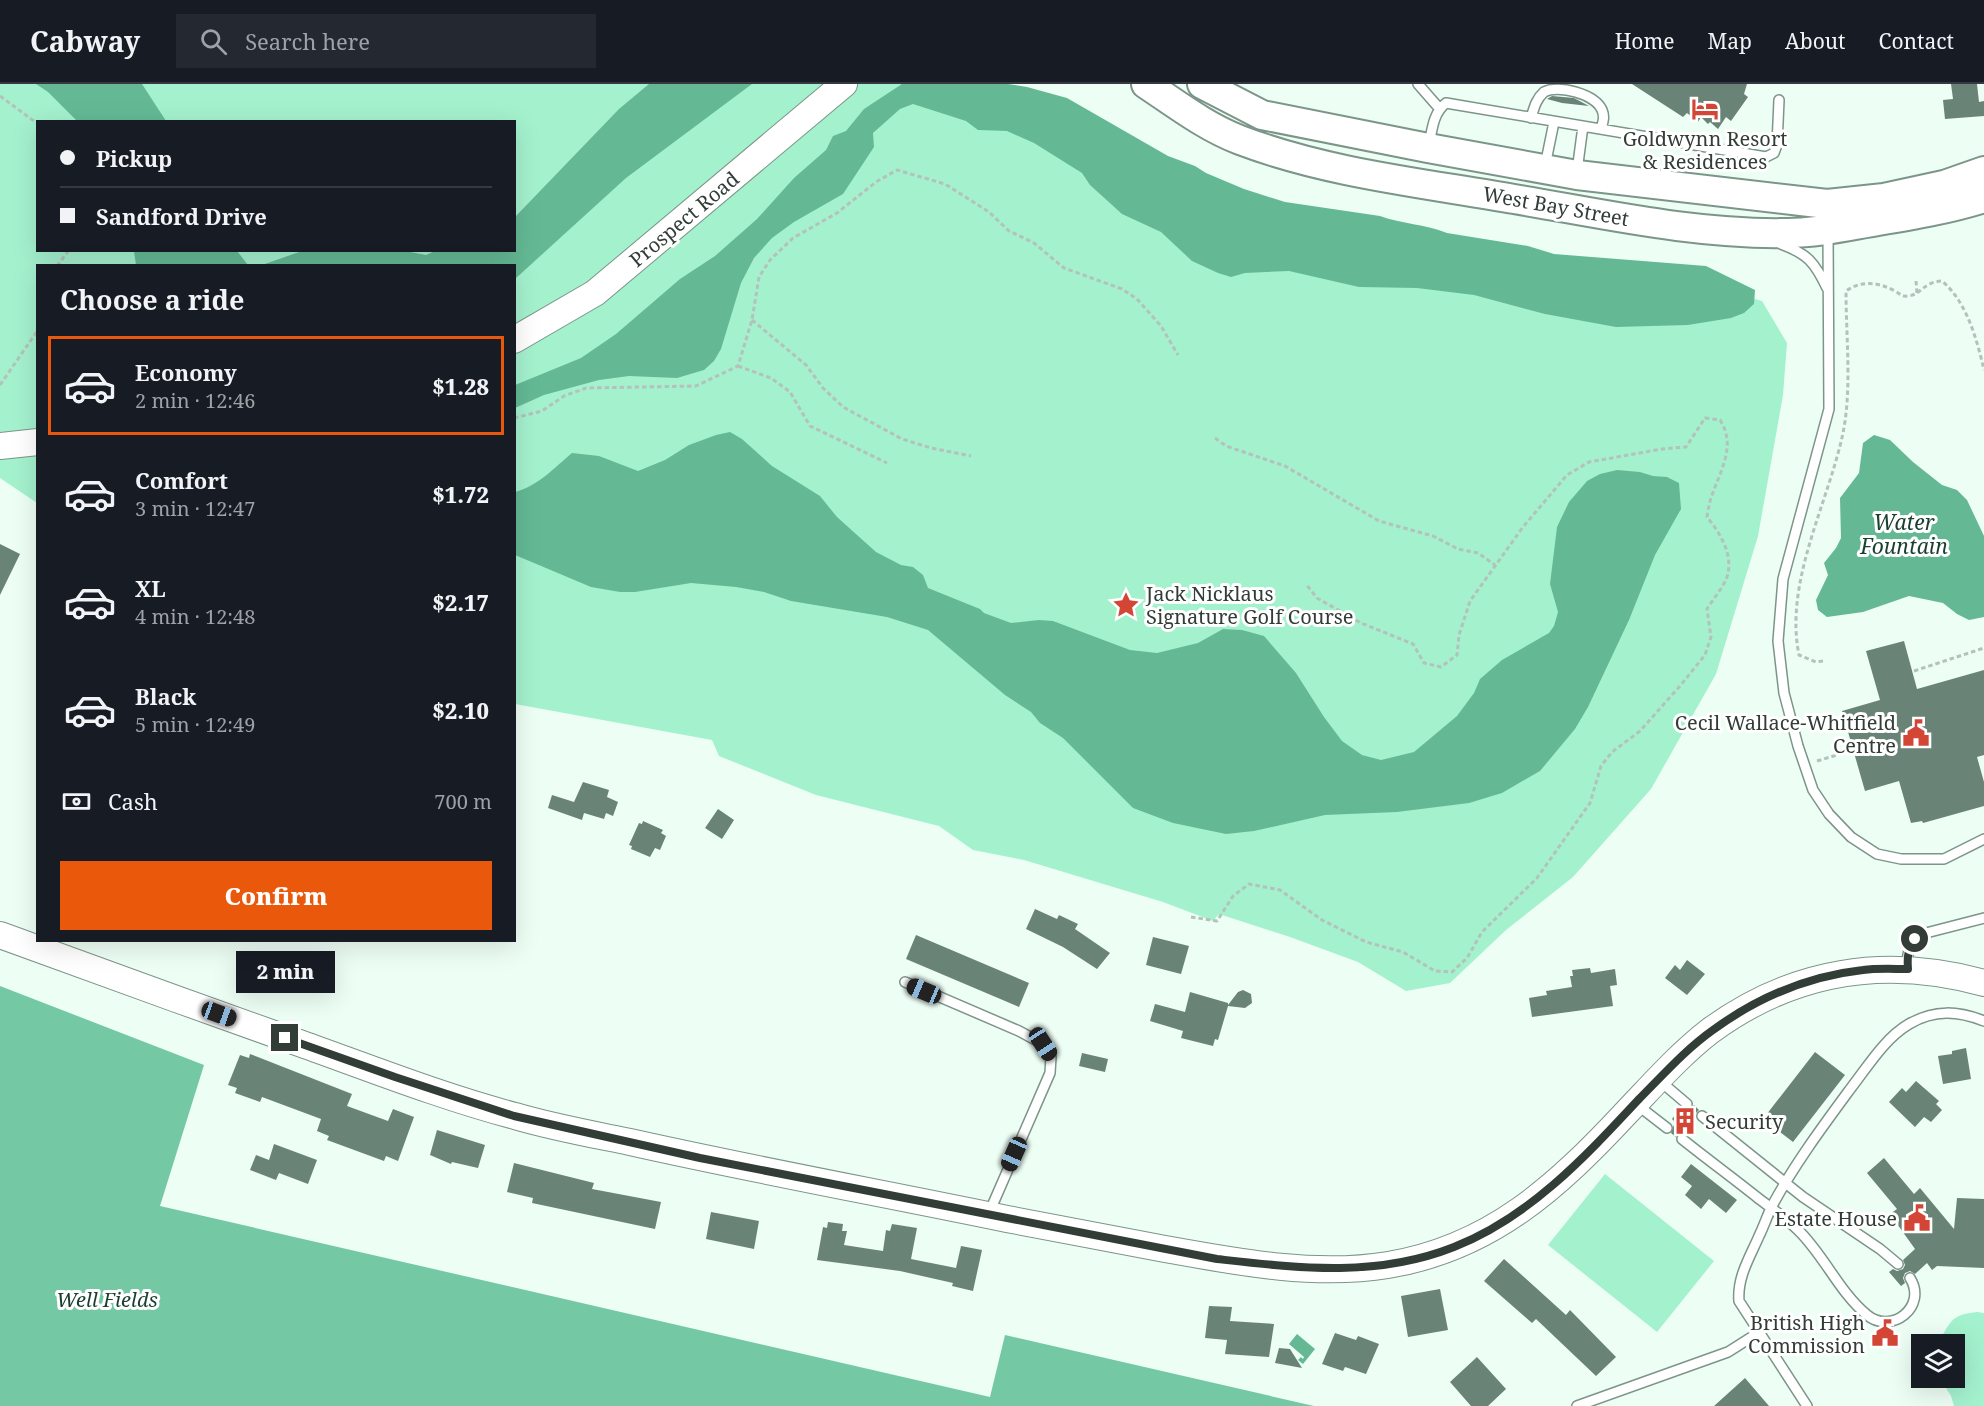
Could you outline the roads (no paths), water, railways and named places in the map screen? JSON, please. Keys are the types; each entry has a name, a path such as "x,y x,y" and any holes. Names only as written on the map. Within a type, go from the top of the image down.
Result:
{"main road":[{"name":"West Bay Street","path":"1146,84 1189,113 1237,139 1294,158 1342,170 1723,232 1790,233 1884,198 1944,185 1984,171"},
{"name":"West Bay Street","path":"1203,84 1262,115 1577,175 1828,217 1953,208 1984,198"}],"street":[{"name":"Prospect Road","path":"516,339 595,293 844,84"},
{"path":"0,446 36,442"},
{"path":"0,935 395,1077 514,1116 700,1158 1217,1259 1314,1268 1359,1269 1390,1265 1432,1255 1454,1247 1508,1220 1548,1190 1589,1153 1658,1080 1712,1030 1747,1008 1778,993 1811,980 1865,969 1908,969 1949,973 1984,982"}],"lane":[{"path":"1418,84 1439,108"},
{"path":"1530,118 1535,104 1545,90 1556,87 1572,89 1590,96 1602,109 1604,120 1601,129"},
{"path":"1428,148 1439,108 1446,103 1766,157 1774,153 1777,145 1779,100"},
{"path":"1544,169 1554,122"},
{"path":"1577,175 1583,126"},
{"path":"1828,217 1829,409 1783,579 1778,641 1784,693 1813,790 1829,814 1851,837 1877,854 1901,859 1944,859 1984,839"},
{"path":"1753,233 1800,251 1811,260 1828,290"},
{"path":"1908,969 1910,946 1922,934 1984,918"},
{"path":"904,982 1019,1031 1043,1044 1051,1057 1050,1073 988,1215"},
{"path":"1807,1406 1739,1301 1738,1293 1742,1273 1771,1208 1840,1103 1873,1059 1899,1030 1919,1019 1941,1012 1953,1012 1984,1021"},
{"path":"1658,1080 1687,1104"},
{"path":"1636,1103 1667,1128"},
{"path":"1702,1116 1811,1203 1899,1264"},
{"path":"1682,1139 1797,1229 1866,1315 1889,1322 1907,1312 1912,1307 1915,1298 1915,1289 1910,1278"},
{"path":"1577,1406 1728,1352 1758,1333"}],"water":[{"path":"36,84 142,84 165,120 76,120 48,92"},
{"path":"649,84 752,84 626,178 516,278 516,264 265,264 299,252 410,252 426,255 433,252 516,252 516,216 619,109"},
{"path":"902,84 1008,84 1027,87 1067,98 1168,156 1244,189 1285,202 1380,216 1447,233 1528,246 1554,254 1706,266 1755,290 1754,304 1744,313 1731,318 1688,325 1616,327 1545,314 1474,295 1417,288 1359,287 1289,271 1245,273 1231,277 1192,261 1161,232 1122,214 1090,185 1082,173 1034,143 1007,131 978,130 966,121 913,104 900,109 873,133 874,147 843,194 794,222 772,238 754,258 741,283 721,349 714,361 704,370 677,378 629,376 599,380 544,395 516,408 516,385 581,358 616,334 680,279 715,256 757,219 794,178 826,150 833,136 846,131 864,109"},
{"path":"134,252 238,252 247,264 136,264"},
{"path":"730,432 742,439 772,466 820,496 837,517 876,552 901,565 913,567 923,575 928,588 1011,623 1053,621 1130,650 1157,653 1198,643 1223,629 1242,630 1264,636 1296,673 1342,741 1362,755 1381,760 1414,752 1457,716 1474,693 1480,679 1502,660 1549,633 1554,626 1558,612 1550,584 1557,527 1569,502 1587,481 1600,474 1617,470 1667,477 1679,483 1681,509 1655,555 1629,620 1588,707 1575,729 1540,771 1502,793 1469,803 1397,812 1325,815 1254,831 1226,834 1173,823 1133,808 1063,738 1040,723 1031,712 1005,695 928,630 887,617 791,601 764,592 736,587 691,583 635,592 620,592 591,587 516,555 516,492 538,481 572,453 599,456 638,471 665,460 689,445"},
{"name":"Water Fountain","path":"1874,435 1890,440 1942,485 1957,490 1967,500 1984,536 1984,617 1969,620 1943,603 1909,596 1863,612 1827,617 1818,610 1816,600 1828,575 1824,563 1841,538 1840,498 1859,473 1863,443"},
{"path":"1297,1334 1315,1349 1303,1364 1298,1360 1304,1357 1289,1344"}],"place":[{"name":"Goldwynn Resort & Residences","path":"1705,109"},
{"name":"Jack Nicklaus Signature Golf Course","path":"1126,605"},
{"name":"Cecil Wallace-Whitfield Centre","path":"1916,733"},
{"name":"Security","path":"1685,1121"},
{"name":"Estate House","path":"1917,1218"},
{"name":"British High Commission","path":"1885,1333"}],"park label":[{"name":"Well Fields","path":"107,1299"}]}
